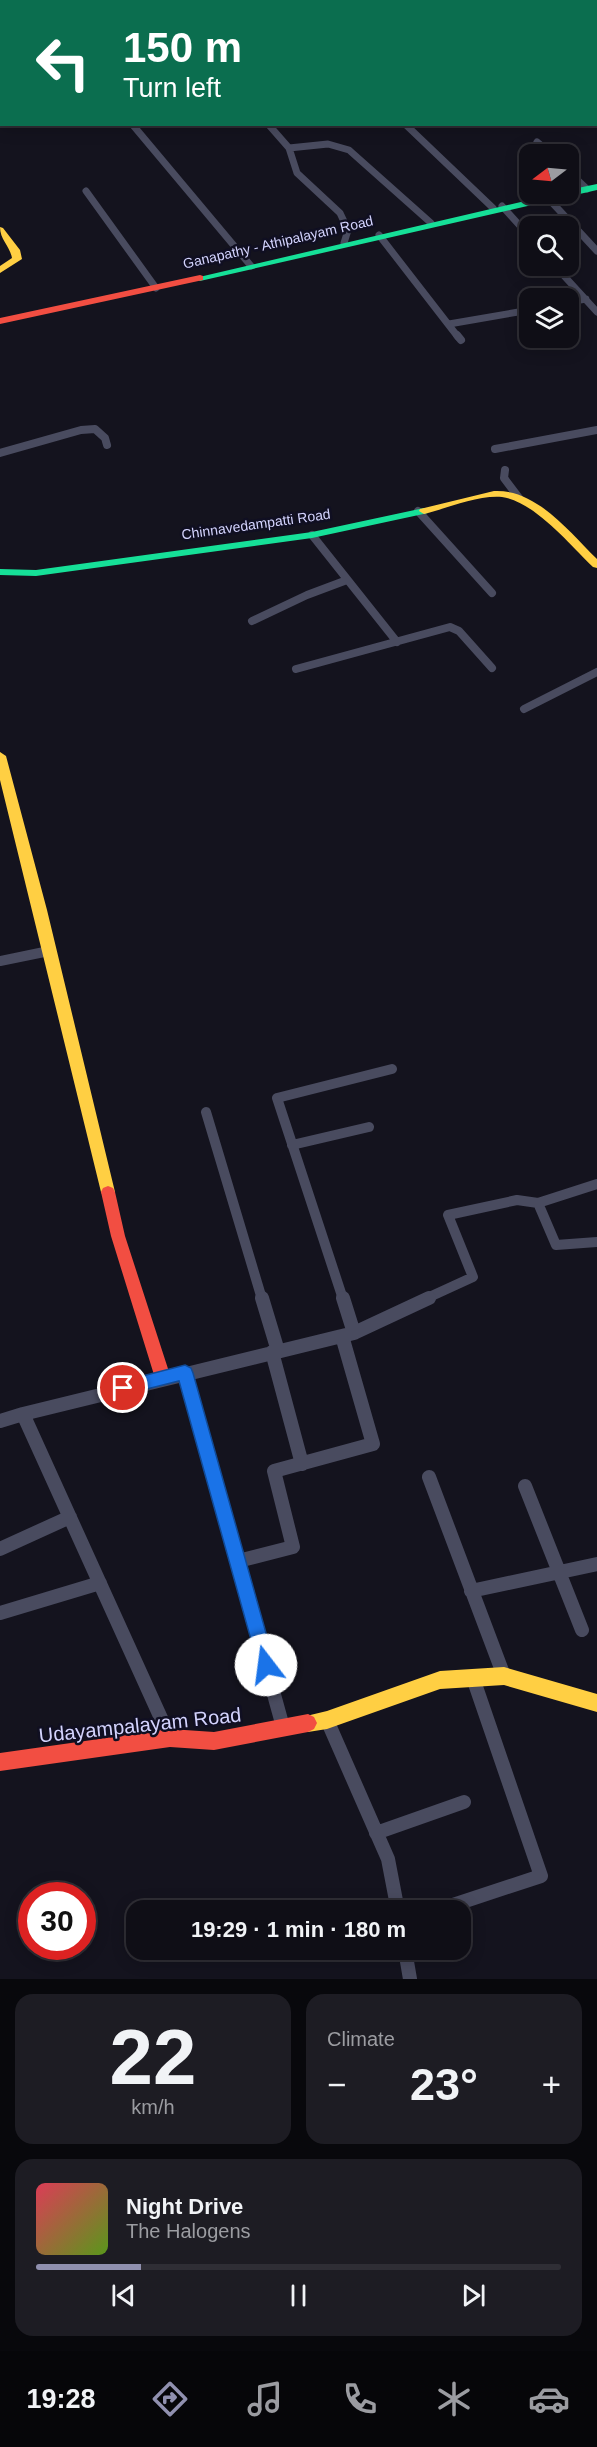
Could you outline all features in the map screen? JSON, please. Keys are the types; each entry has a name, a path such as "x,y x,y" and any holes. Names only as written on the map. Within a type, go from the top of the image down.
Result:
{"street":[{"path":"134,126 250,266"},
{"path":"270,126 289,148 297,173 340,213 348,230 344,243"},
{"path":"407,126 519,227"},
{"path":"289,148 318,145 342,146 360,159 431,223"},
{"path":"579,179 592,188"},
{"path":"86,191 156,288"},
{"name":"Ganapathy - Athipalayam Road","path":"0,321 156,288 519,203"},
{"path":"553,204 597,251"},
{"path":"0,230 15,250 17,259 0,270"},
{"path":"379,235 461,340"},
{"path":"564,276 597,312"},
{"path":"579,300 586,299"},
{"path":"449,324 519,312"},
{"path":"0,453 81,430 95,429 105,438 107,445"},
{"path":"495,448 597,430"},
{"path":"505,470 504,478 519,498 537,510 597,565"},
{"name":"Chinnavedampatti Road","path":"0,572 36,573 312,535 500,494 519,498"},
{"path":"418,511 492,593"},
{"path":"312,535 397,642"},
{"path":"252,621 307,595 347,580"},
{"path":"296,669 455,627 492,668"},
{"path":"524,709 597,672"},
{"path":"0,756 118,1236 163,1378"},
{"path":"0,961 49,951"},
{"path":"238,1561 294,1547 274,1472 373,1444 348,1334 277,1098 392,1069"},
{"path":"206,1112 275,1352 302,1464"},
{"path":"292,1144 369,1128"},
{"path":"0,1421 163,1378 348,1334 473,1277 448,1215 517,1200 538,1203 597,1184"},
{"path":"538,1203 555,1245 597,1242"},
{"path":"185,1373 284,1727"},
{"path":"23,1414 170,1738"},
{"path":"429,1477 504,1676"},
{"path":"525,1486 582,1630"},
{"path":"0,1549 70,1517"},
{"path":"471,1591 597,1564"},
{"path":"0,1613 100,1583"},
{"name":"Udayampalayam Road","path":"0,1762 170,1738 214,1741 327,1720 440,1680 504,1676 597,1703"},
{"path":"468,1900 541,1876 473,1678"},
{"path":"327,1720 388,1859 396,1900"},
{"path":"376,1833 464,1802"},
{"path":"407,1960 410,1979"}],"traffic: fast":[{"path":"579,191 597,187"},
{"path":"200,278 521,204"},
{"path":"0,572 36,573 312,535 424,511"}],"traffic: slow":[{"path":"0,230 15,250 17,259 0,270"},
{"path":"424,511 494,494 514,497 540,512 597,565"},
{"path":"0,756 108,1192"},
{"path":"308,1723 327,1720 440,1680 504,1676 597,1703"}],"traffic: jam":[{"path":"0,321 200,278"},
{"path":"108,1192 118,1236 163,1378"},
{"path":"0,1762 170,1738 214,1741 308,1723"}],"route":[{"path":"123,1388 185,1373 266,1665"}]}
